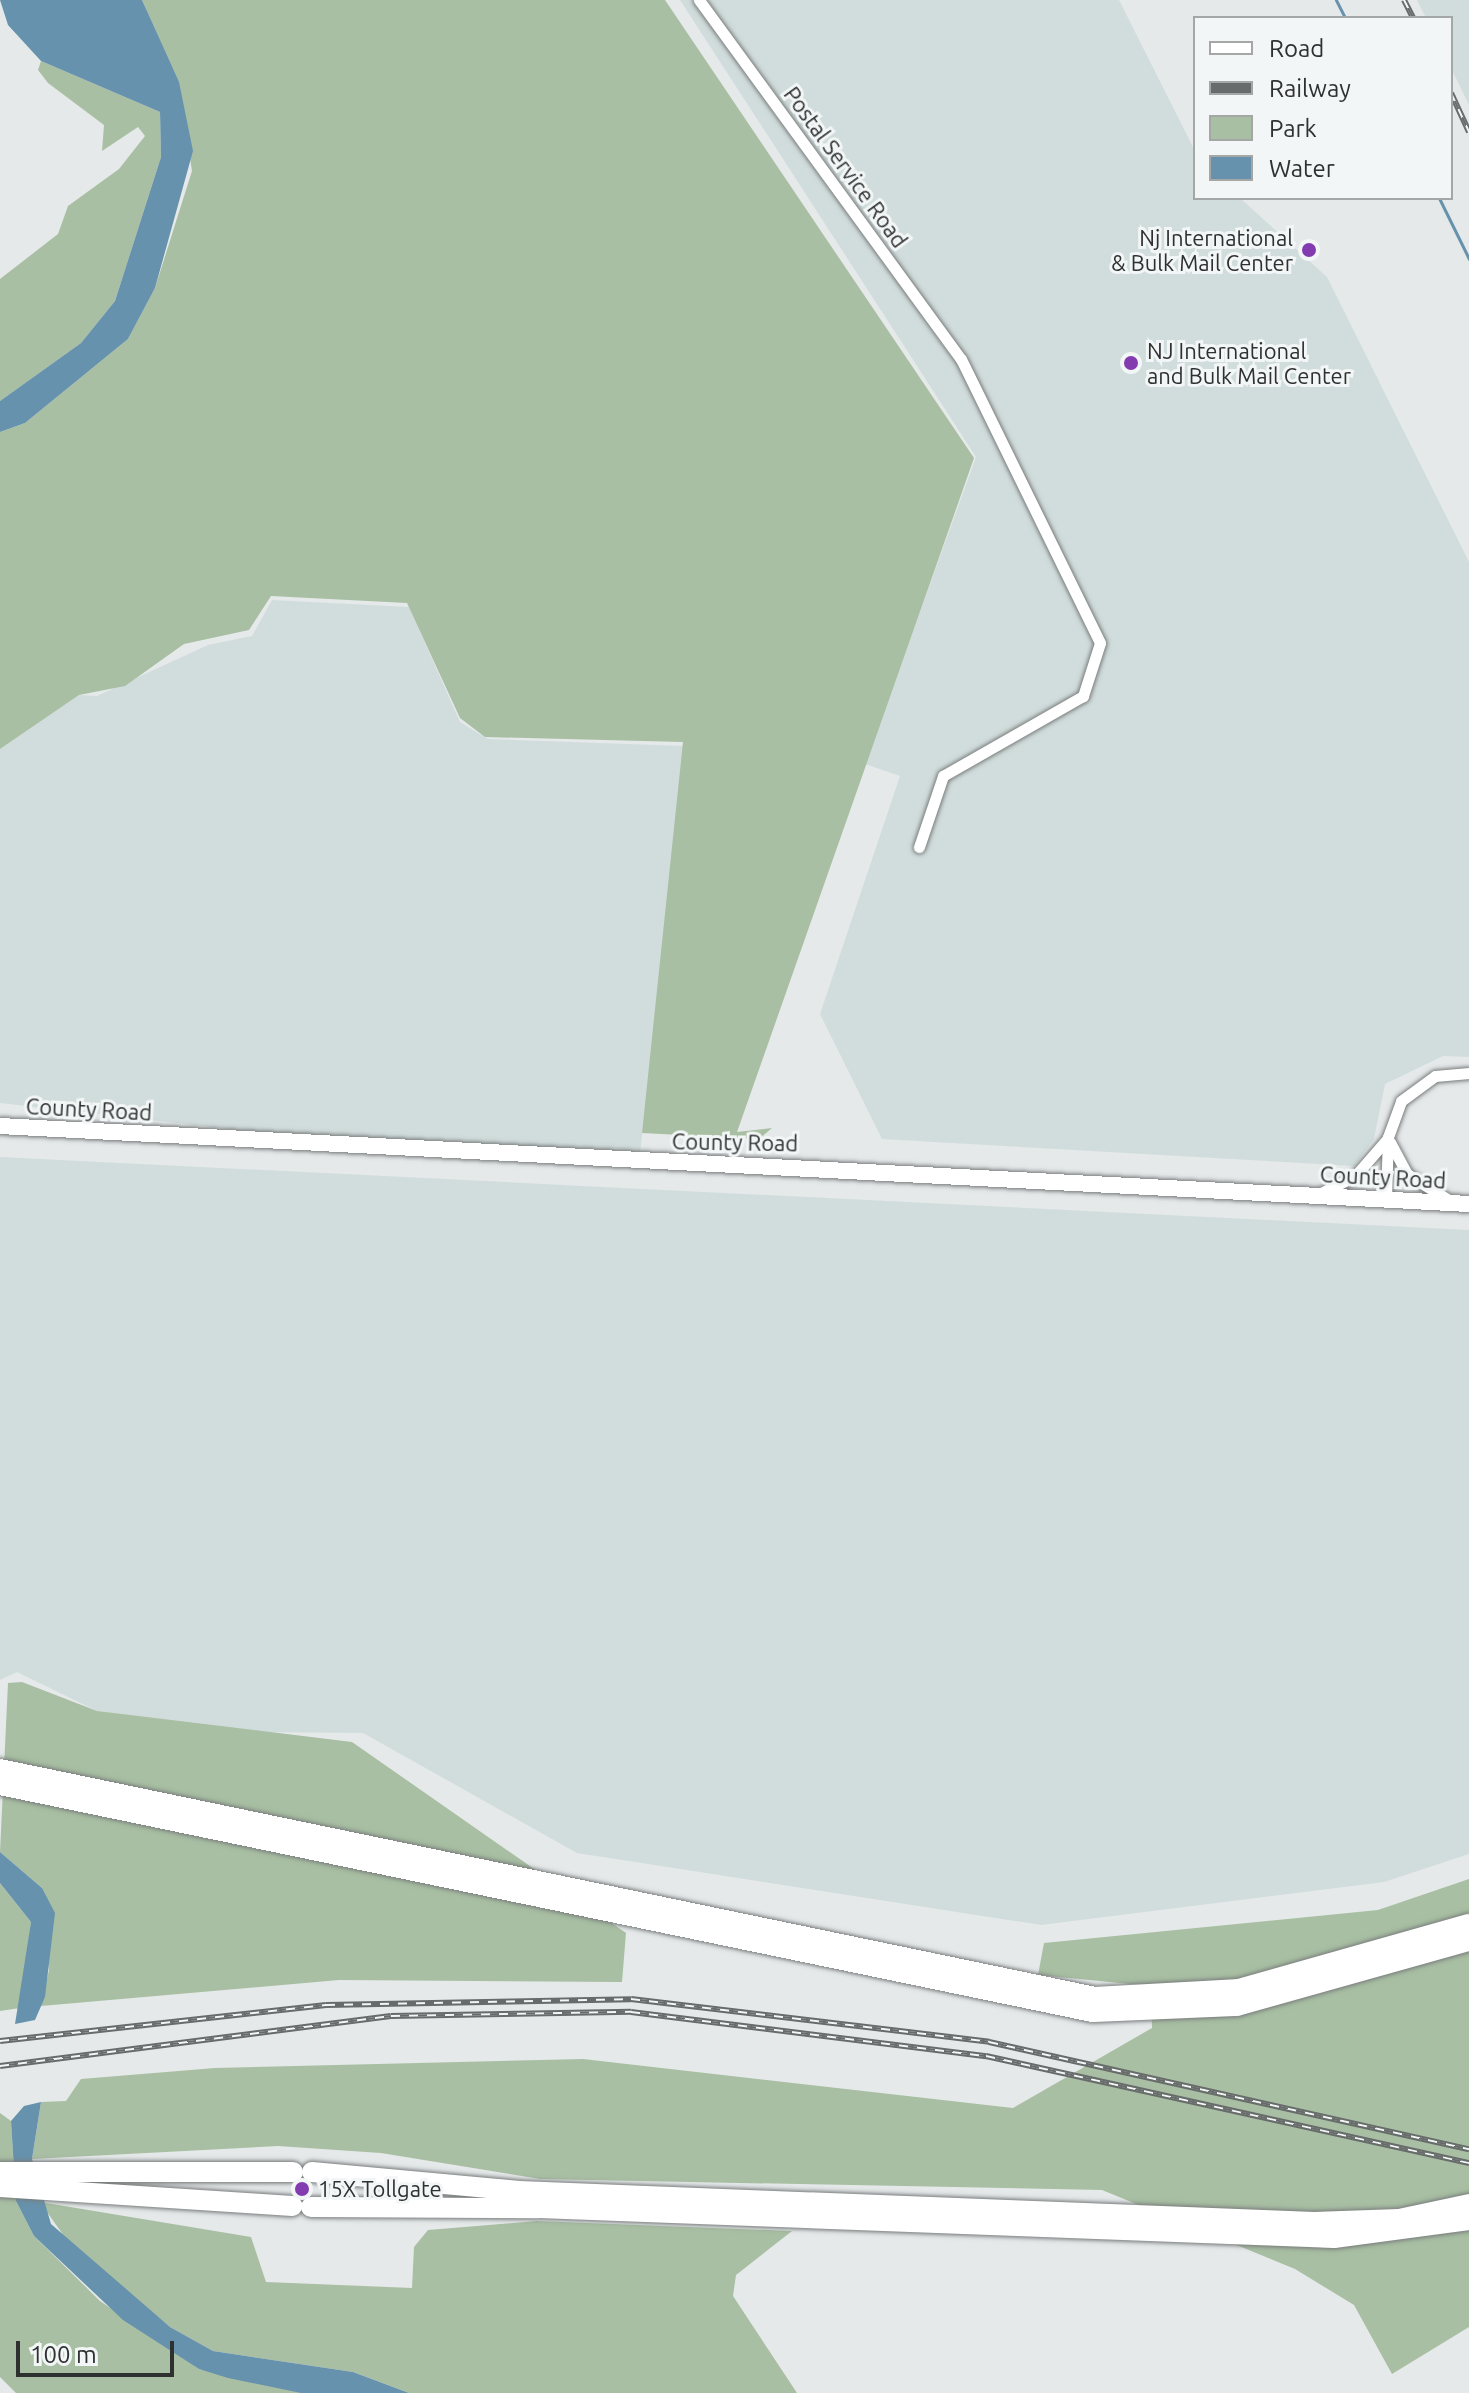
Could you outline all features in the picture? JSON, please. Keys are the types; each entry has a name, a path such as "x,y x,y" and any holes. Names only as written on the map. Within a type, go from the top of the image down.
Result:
{"highway":[{"path":"0,1769 1136,2007 1251,1987 1469,1924"},
{"path":"0,1785 1035,2003 1136,2007 1248,2003 1469,1941"},
{"path":"0,2172 57,2182 302,2206 798,2210 1334,2222 1469,2204"},
{"path":"0,2187 303,2172 511,2191 798,2210 1334,2238 1469,2220"}],"main road":[{"name":"County Road","path":"0,1126 1462,1203"}],"street":[{"name":"Postal Service Road","path":"699,0 961,359 1100,643 1083,696 943,776 919,847"},
{"path":"1386,1199 1388,1137 1396,1111 1418,1085 1469,1073"},
{"path":"1315,1196 1361,1172 1388,1137"},
{"path":"1388,1137 1407,1174 1462,1203"}],"shaded area":[{"name":"NJ International and Bulk Mail Center","path":"680,0 1119,0 1193,147 1193,200 1242,200 1327,277 1469,562 1469,1057 1443,1056 1385,1084 1374,1139 1354,1166 882,1139 820,1014 900,776 865,764 976,457"},
{"path":"1417,0 1469,0 1469,105 1453,72 1453,16 1425,16"},
{"path":"272,600 409,607 460,722 488,739 684,746 640,1154 256,1132 0,1103 0,749 79,695 97,696 208,645 252,636"},
{"path":"0,1157 1469,1230 1469,1854 1384,1882 1041,1925 577,1853 363,1733 244,1732 97,1711 17,1672 0,1680"}],"green space":[{"path":"142,0 665,0 974,458 737,1132 772,1128 759,1139 642,1133 683,742 485,737 460,718 407,603 271,596 249,630 184,644 125,686 79,695 0,749 0,432 25,423 128,339 155,288 192,171 178,82"},
{"path":"41,61 160,112 161,157 115,301 81,343 0,401 0,279 58,234 68,206 119,169 145,136 138,127 102,151 104,125 48,83 38,70"},
{"path":"22,1682 97,1711 352,1742 626,1933 622,1982 339,1980 41,2006 49,1970 42,1888 0,1852 8,1683"},
{"path":"1469,1879 1469,2327 1392,2374 1354,2305 1295,2269 1102,2190 540,2179 381,2153 278,2146 32,2159 41,2102 66,2101 81,2079 215,2068 583,2059 1013,2108 1152,2028 1151,1986 1038,1975 1044,1943 1378,1910"},
{"path":"0,1883 31,1922 20,2008 0,2011"},
{"path":"0,2113 11,2121 16,2201 34,2236 100,2301 199,2369 304,2393 16,2393 0,2377"},
{"path":"40,2202 251,2237 266,2282 412,2288 414,2247 428,2230 537,2221 792,2231 736,2275 733,2296 797,2393 409,2393 353,2372 213,2351 170,2327 71,2246"}],"water":[{"path":"0,0 142,0 179,82 193,151 155,288 128,339 25,423 0,432 0,401 81,343 115,301 161,157 160,112 41,61 8,25"},
{"path":"0,1852 42,1888 55,1913 45,1997 35,2020 15,2024 31,1922 0,1883"},
{"path":"41,2102 32,2159 51,2224 170,2327 213,2351 353,2372 409,2393 301,2393 228,2378 199,2369 123,2320 34,2236 16,2201 11,2121 24,2106"}],"waterway":[{"path":"1336,0 1344,16"},
{"path":"1440,200 1469,259"}],"railway":[{"path":"1404,0 1412,16"},
{"path":"1453,97 1469,132"},
{"path":"0,2041 326,2005 631,1999 989,2042 1469,2149"},
{"path":"0,2066 391,2016 631,2012 986,2056 1469,2163"}],"place":[{"name":"Nj International & Bulk Mail Center","path":"1309,250"},
{"name":"NJ International and Bulk Mail Center","path":"1131,363"},
{"name":"15X Tollgate","path":"302,2189"}]}
